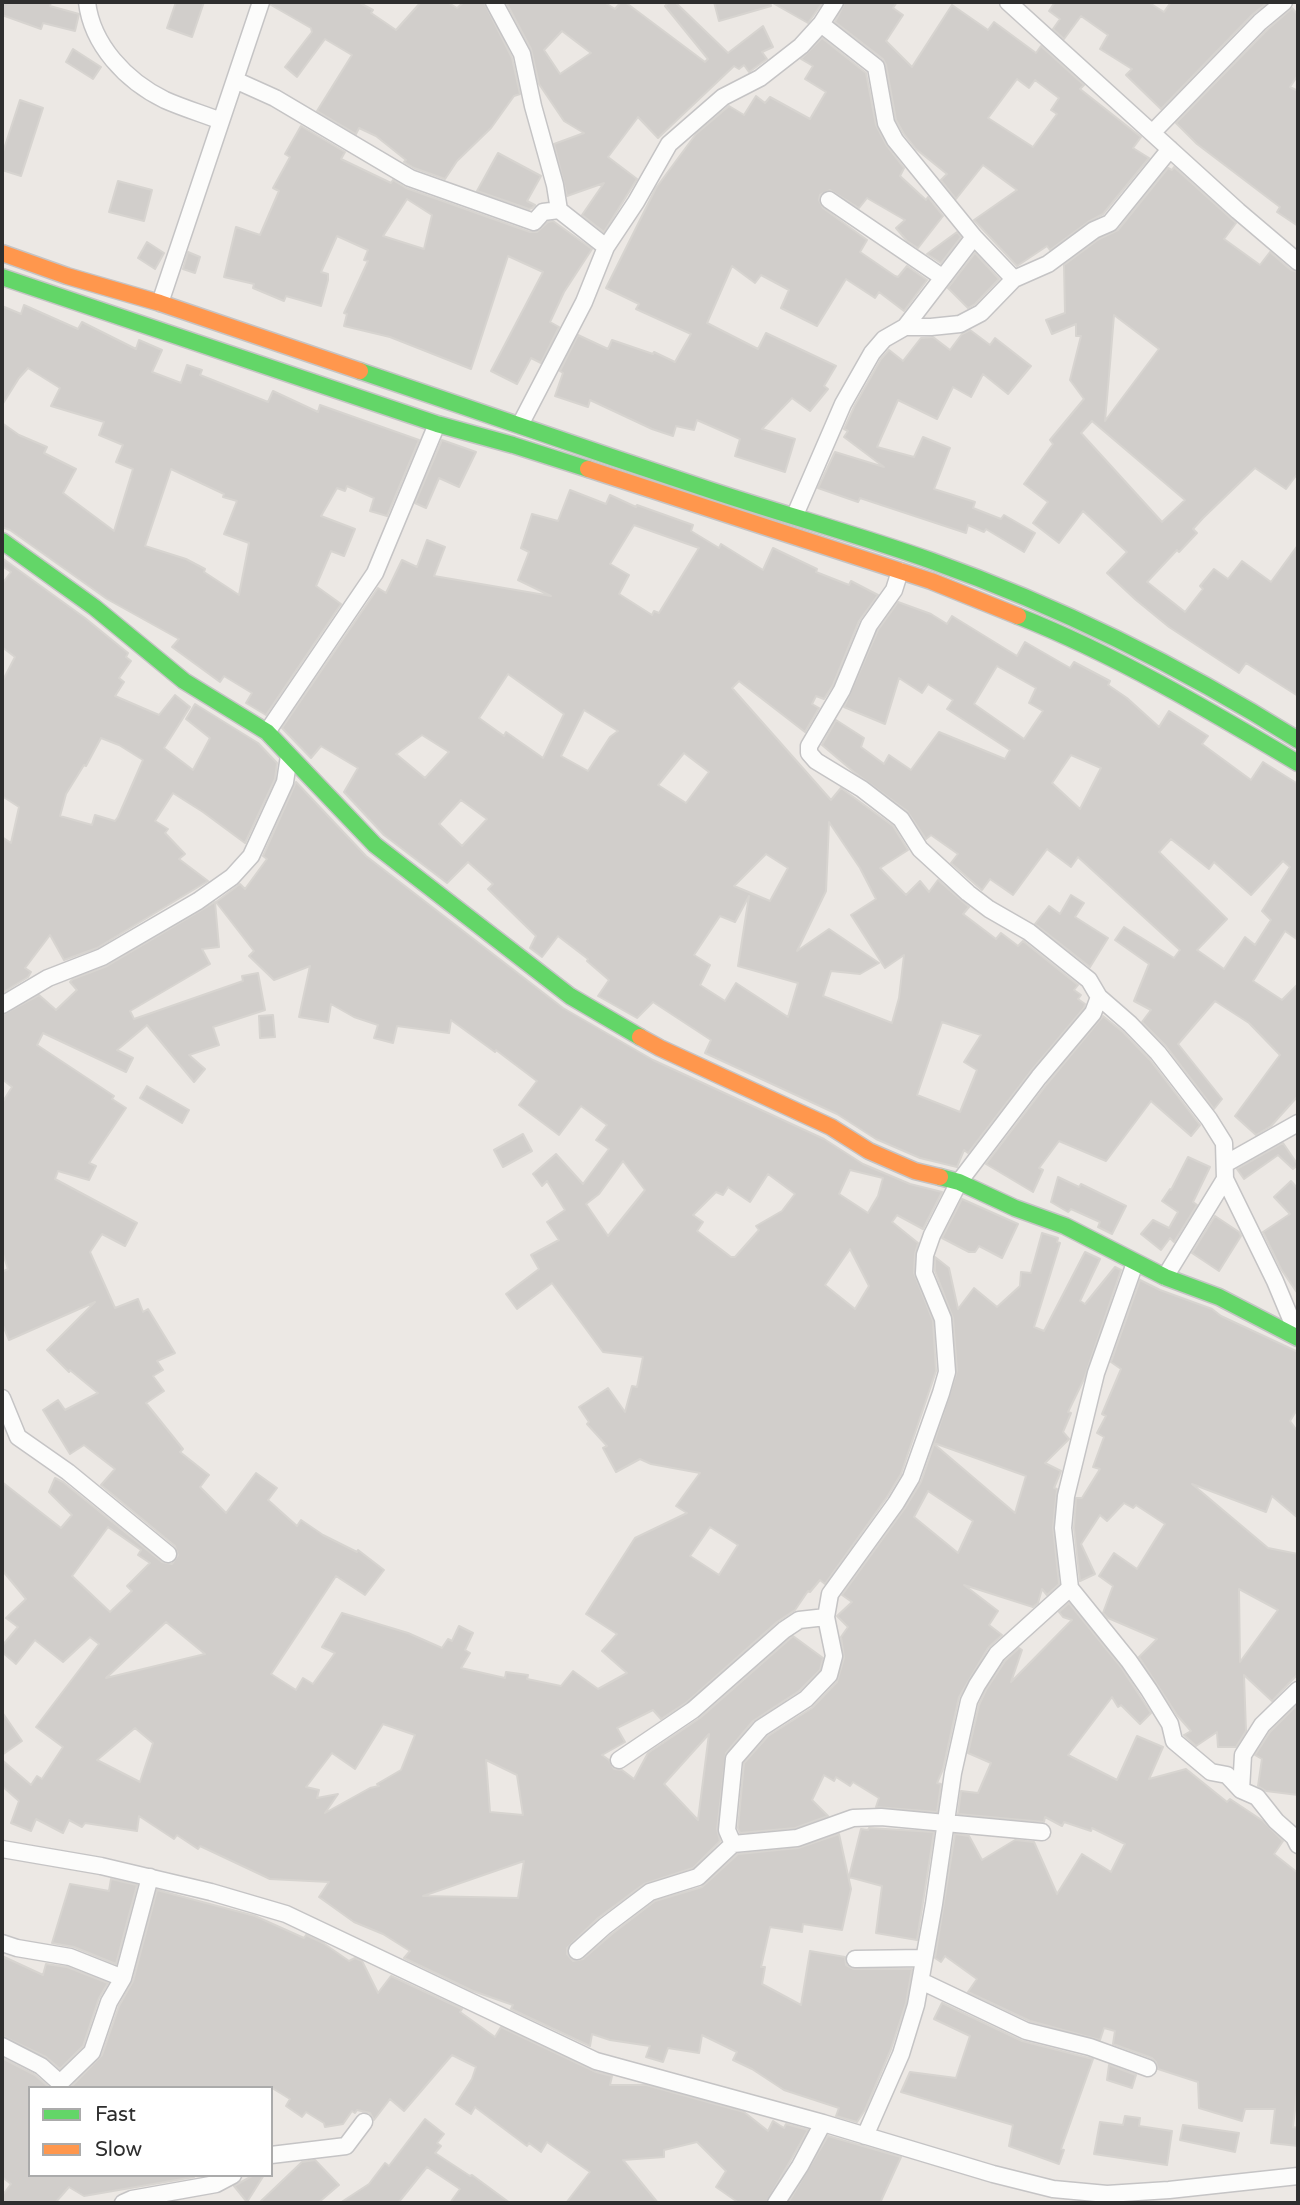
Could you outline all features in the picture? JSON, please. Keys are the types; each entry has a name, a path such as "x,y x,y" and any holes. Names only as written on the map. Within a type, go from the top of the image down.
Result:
{"street":[{"path":"87,2 89,19 105,52 134,79 163,99 221,121"},
{"path":"160,303 261,2"},
{"path":"494,2 522,54 559,210 606,247"},
{"path":"520,425 584,302 606,247 636,202 669,144 723,97 760,78 801,46 821,24 835,2"},
{"path":"1008,2 1298,262"},
{"path":"1152,133 1260,22 1284,2"},
{"path":"821,24 876,67 886,123 895,140 974,237 1013,279"},
{"path":"235,80 275,97 410,178 534,222 543,212 559,210"},
{"path":"905,327 960,324 981,313 1013,279 1048,264 1094,230 1110,223 1170,149"},
{"path":"829,200 942,277"},
{"path":"795,515 829,435 857,377 872,353 884,339 905,327 974,237"},
{"path":"2,253 67,276 160,303 704,488 795,515 964,572 1058,610 1190,675 1298,740"},
{"path":"2,277 437,424 513,445 900,571 1059,632 1171,688 1298,763"},
{"path":"267,732 375,573 437,424"},
{"path":"2,541 94,607 184,681 267,732 376,845 570,996 660,1048 831,1127 869,1151 915,1171 959,1182 1015,1208 1065,1226 1165,1277 1219,1297 1298,1337"},
{"path":"900,571 894,590 869,625 842,690 809,746 809,753 816,761 862,789 901,818 920,849 946,874 989,909 1030,932 1089,980 1099,997 1158,1053 1209,1119 1223,1143 1225,1172 1298,1337"},
{"path":"2,1004 48,978 102,957 198,901 232,877 251,856 285,782 289,756"},
{"path":"733,1844 727,1830 734,1759 761,1728 806,1699 828,1675 834,1656 826,1617 830,1594 911,1478 941,1393 947,1373 943,1319 924,1273 925,1255 932,1235 959,1182 1039,1077 1093,1013 1099,997"},
{"path":"1165,1277 1225,1172 1298,1123"},
{"path":"1135,1262 1096,1373 1066,1496 1063,1528 1070,1588 1149,1690 1170,1724 1174,1741 1211,1772 1227,1775 1241,1790 1257,1797 1276,1821 1294,1837 1298,1845"},
{"path":"2,1398 18,1437 68,1472 168,1554"},
{"path":"865,2136 901,2054 921,1981 953,1773 969,1701 976,1685 997,1654 1070,1588"},
{"path":"619,1760 693,1710 783,1630 799,1620 826,1617"},
{"path":"1241,1790 1243,1755 1262,1725 1298,1690"},
{"path":"577,1951 650,1892 698,1877 733,1844 797,1838 853,1818 881,1817 1042,1832"},
{"path":"2,1849 150,1877 286,1914 596,2061 1053,2189 1107,2193 1169,2190 1298,2176"},
{"path":"2,2046 41,2066 60,2083 92,2052 109,2002 123,1978 150,1877"},
{"path":"2,1943 70,1957 123,1978"},
{"path":"855,1959 923,1958"},
{"path":"921,1981 1026,2031 1090,2047 1148,2068"},
{"path":"273,2155 346,2146 364,2122"},
{"path":"776,2203 823,2123"},
{"path":"123,2203 132,2199 216,2185 230,2177"}],"building":[{"path":"2,2 51,2 50,6 79,14 75,31 43,23 41,29 2,15"},
{"path":"176,2 204,2 192,37 167,28"},
{"path":"271,2 358,2 373,10 371,13 396,30 421,2 447,2 457,8 464,2 484,2 512,58 520,94 514,96 491,128 457,161 445,179 414,168 376,136 359,128 356,134 317,111 352,55 325,39 297,77 285,67 312,32 311,28 271,5"},
{"path":"506,2 604,2 615,9 621,2 625,2 705,62 708,59 665,6 669,2 675,2 728,53 763,26 773,47 762,52 767,59 749,72 744,65 739,69 734,66 658,138 638,117 608,157 637,179 604,232 582,215 604,183 567,196 554,144 584,133 564,121 539,84 531,49","holes":["562,31 591,53 560,74 544,50"]},
{"path":"714,2 770,2 771,6 719,21"},
{"path":"771,2 823,2 808,23"},
{"path":"845,2 897,2 893,8 903,15 886,41 912,67 952,5 988,30 994,22 1036,53 1041,46 1084,85 1080,89 1141,137 1133,148 1149,158 1103,214 1050,250 1047,246 1017,266 974,220 1017,190 983,165 956,199 941,180 947,174 916,149 896,120 883,59 835,22","holes":["1017,79 1029,88 1035,80 1059,98 1051,110 1057,114 1033,147 988,118"]},
{"path":"1055,2 1148,2 1164,12 1171,2 1268,2 1252,15 1161,109 1126,75 1132,69 1100,49 1108,35 1081,16 1064,39 1053,29 1060,19 1049,11"},
{"path":"1292,8 1298,15 1298,75 1290,87 1298,91 1298,226 1277,212 1280,207 1197,144 1176,123"},
{"path":"822,38 866,73 876,125 887,146 904,168 900,176 926,200 928,197 943,216 918,248 907,241 896,228 905,220 867,198 859,208 830,190 820,195 823,208 867,240 860,252 895,276 898,277 907,266 927,280 904,311 879,292 875,298 846,279 817,326 781,308 789,290 761,275 755,283 732,266 707,323 758,349 766,333 836,366 824,386 828,389 810,411 792,398 762,429 795,439 785,472 735,456 740,439 697,420 694,430 676,426 673,436 590,400 588,407 555,396 563,373 560,371 578,335 608,349 612,340 653,354 654,352 675,362 691,334 636,309 639,304 606,288 656,188 696,134 729,106 744,115 756,96 765,103 770,97 810,119 826,92 805,79 813,66 801,59"},
{"path":"73,49 101,67 93,79 66,62"},
{"path":"20,100 43,108 21,176 2,170 2,155"},
{"path":"301,126 345,152 341,159 391,183 393,180 406,188 530,232 537,232 553,221 592,249 564,292 550,322 559,327 541,363 531,358 517,384 491,371 543,272 508,256 471,369 390,337 344,326 347,314 344,313 368,261 364,260 368,250 337,236 321,272 328,274 328,280 321,306 286,296 284,301 253,288 254,284 224,277 236,227 260,235 279,191 273,188 290,157 285,154","holes":["407,199 432,215 424,249 383,236"]},
{"path":"498,153 541,176 527,201 535,205 532,208 477,191"},
{"path":"1174,167 1236,223 1224,239 1260,265 1270,252 1291,270 1298,272 1298,473 1286,489 1255,468 1203,518 1193,529 1197,533 1147,582 1185,612 1203,589 1200,586 1214,569 1228,579 1242,561 1271,582 1298,545 1298,696 1246,663 1239,673 1169,627 1136,600 1107,573 1127,552 1083,511 1059,543 1033,523 1048,502 1024,484 1053,444 1050,440 1084,399 1070,380 1081,336 1076,336 1076,324 1052,334 1046,320 1065,313 1064,265 1099,239 1118,230 1168,168 1172,170","holes":["1114,315 1159,349 1105,421 1110,364","1092,421 1185,500 1162,522 1081,433"]},
{"path":"118,181 152,190 144,221 109,212"},
{"path":"957,232 961,237 941,263 927,254"},
{"path":"147,242 164,253 155,269 138,258"},
{"path":"188,252 200,257 195,273 183,269"},
{"path":"975,253 999,279 968,308 948,288"},
{"path":"24,305 78,329 82,322 136,349 139,340 162,350 152,372 181,383 187,365 202,370 200,375 268,402 273,391 318,412 320,405 419,440 387,516 370,511 374,498 347,486 345,491 337,488 321,516 355,529 344,556 331,551 316,586 341,604 266,715 246,703 252,693 224,676 220,682 172,647 179,639 107,599 2,527 2,423 19,435 47,447 44,453 76,469 63,493 114,531 133,469 116,462 123,445 99,435 104,422 51,406 60,388 28,368 2,405 2,306 21,314","holes":["171,469 224,494 223,497 237,501 224,534 249,543 239,595 204,572 205,569 186,559 145,546"]},
{"path":"970,330 990,345 995,338 1031,366 1008,394 983,374 971,397 953,387 937,419 898,400 877,447 914,457 923,437 950,448 934,489 975,502 973,508 1001,519 1004,515 1035,533 1024,552 986,529 984,532 968,525 966,533 860,498 858,502 818,488 835,452 884,467 844,437 848,431 844,429 881,359 889,350 903,361 921,338 933,337 950,350 962,334"},
{"path":"442,440 476,452 459,487 439,478 426,508 415,503"},
{"path":"570,490 606,504 610,495 636,507 637,505 693,525 691,531 719,548 721,544 763,570 773,548 817,569 816,572 849,585 851,581 878,595 859,621 833,685 824,699 816,696 812,704 819,708 805,732 739,681 732,688 831,800 841,788 893,826 908,850 880,868 906,895 920,881 929,892 938,880 969,907 963,914 996,939 1001,933 1018,946 1023,941 1078,985 1074,990 1081,995 1078,999 1085,1004 1084,1008 968,1153 964,1150 957,1167 920,1158 876,1139 837,1114 705,1053 711,1040 653,1002 637,1018 598,996 609,980 587,961 588,959 558,936 542,957 530,948 536,936 488,889 493,884 468,862 447,883 384,835 344,792 358,768 321,746 311,758 282,728 378,588 386,593 402,560 417,567 427,540 445,547 434,576 551,596 518,580 529,552 521,548 532,514 558,521","holes":["634,525 699,548 659,613 654,611 652,615 619,594 629,575 610,564","508,674 564,714 543,758 506,732 504,736 479,718","584,710 618,731 610,737 588,771 561,756","422,735 449,752 425,778 396,754","684,753 709,772 686,803 658,785","461,800 487,819 462,846 439,824","829,822 860,868 876,899 851,915 885,968 904,955 899,998 892,1023 823,996 831,971 860,974 879,963 829,929 797,951 826,891","766,854 788,868 770,901 734,886","749,896 738,966 798,983 788,1017 736,983 725,1001 700,985 710,965 694,955 720,916 735,922","942,1022 981,1035 964,1062 977,1070 960,1112 917,1095"]},
{"path":"2,558 128,653 126,657 131,661 119,678 124,682 115,696 159,715 175,695 190,707 164,748 193,770 210,738 186,719 195,704 258,743 277,763 275,779 245,843 173,793 155,821 168,829 165,833 185,854 179,859 208,881 97,948 64,960 50,935 25,968 31,972 28,977 2,993 2,837 11,843 19,807 2,796 2,682 15,657 2,647 2,584 11,572 2,566","holes":["101,738 119,745 143,760 115,821 95,815 92,825 60,816 66,794 84,765 86,766"]},
{"path":"898,602 931,614 947,624 952,616 1017,656 1025,642 1070,668 1074,662 1110,681 1108,685 1159,727 1169,711 1208,736 1202,744 1251,780 1263,762 1298,784 1298,940 1285,931 1253,981 1282,1000 1298,984 1298,1096 1271,1126 1256,1135 1235,1116 1280,1055 1249,1023 1215,1001 1178,1044 1222,1099 1214,1109 1166,1046 1142,1022 1151,1010 1134,1001 1149,964 1115,940 1124,927 1174,958 1180,950 1078,857 1071,867 1047,849 1013,895 990,879 982,890 951,863 958,854 931,835 926,839 907,811 822,745 836,720 864,738 861,747 884,764 889,755 911,770 939,732 1005,759 1010,750 947,709 953,700 928,684 922,693 899,678 885,724 844,707 878,630","holes":["997,666 1036,688 1029,703 1043,711 1024,739 974,704","1071,755 1101,768 1080,809 1052,783","1171,839 1209,869 1214,862 1251,895 1283,861 1290,867 1262,911 1271,920 1255,945 1245,937 1224,969 1197,950 1227,919 1159,852"]},
{"path":"296,782 366,856 563,1008 653,1060 824,1139 863,1164 910,1184 942,1192 923,1229 897,1215 892,1222 918,1243 914,1273 933,1321 936,1371 901,1474 825,1584 820,1580 808,1591 795,1610 777,1622 687,1702 661,1719 653,1710 617,1728 625,1742 602,1755 614,1769 622,1770 634,1779 648,1753 700,1718 793,1636 823,1658 820,1670 799,1691 753,1721 726,1753 717,1829 720,1841 693,1868 644,1884 598,1918 567,1948 567,1954 573,1961 583,1959 655,1901 702,1887 738,1854 798,1848 839,1834 851,1889 842,1930 803,1924 802,1932 770,1927 761,1967 765,1967 762,1984 801,2005 810,1951 845,1957 846,1965 854,1969 912,1969 906,2003 891,2049 865,2110 857,2122 836,2116 839,2108 784,2090 733,2060 737,2052 702,2035 699,2053 668,2048 663,2062 646,2057 650,2046 610,2040 592,2034 590,2046 511,2009 513,2005 473,1991 404,1958 410,1951 383,1934 354,1922 319,1897 329,1882 270,1879 200,1846 198,1849 177,1835 174,1839 139,1816 137,1831 85,1823 82,1827 69,1820 63,1833 36,1819 31,1831 11,1823 19,1801 2,1786 2,1760 31,1785 37,1776 42,1779 63,1747 36,1727 99,1644 90,1637 63,1662 35,1640 16,1664 2,1652 2,1646 18,1627 6,1618 26,1599 2,1570 2,1482 61,1528 72,1515 49,1492 55,1478 162,1562 172,1564 178,1555 175,1546 101,1485 115,1469 84,1445 70,1454 43,1410 58,1400 65,1410 98,1393 70,1370 69,1372 47,1350 95,1302 9,1340 2,1323 2,1272 8,1269 2,1251 2,1103 12,1087 2,1079 2,1015 39,995 56,1010 77,990 70,982 73,979 107,966 215,902 219,947 202,949 210,964 130,1011 134,1019 243,981 242,976 258,973 265,1010 213,1027 219,1045 189,1055 205,1069 194,1082 147,1025 117,1050 133,1058 126,1072 43,1033 37,1045 114,1096 112,1099 126,1108 89,1163 96,1166 89,1180 58,1171 55,1179 137,1223 125,1246 102,1234 90,1252 115,1308 138,1299 143,1312 148,1309 175,1353 157,1361 163,1370 153,1376 164,1391 146,1403 183,1449 180,1452 209,1475 200,1487 226,1513 256,1473 277,1488 268,1500 297,1526 301,1520 323,1535 357,1552 358,1550 384,1570 365,1595 336,1576 271,1674 296,1690 303,1678 313,1684 335,1653 322,1647 342,1613 408,1633 442,1648 448,1639 452,1641 459,1626 473,1633 465,1650 470,1653 461,1668 505,1678 506,1672 528,1675 527,1679 561,1686 573,1671 598,1689 627,1673 602,1651 617,1634 586,1614 635,1538 687,1513 676,1506 700,1473 651,1464 640,1459 616,1472 603,1448 607,1446 587,1424 589,1422 579,1407 608,1388 625,1412 632,1386 637,1387 643,1357 603,1352 552,1283 517,1309 506,1294 539,1269 531,1255 559,1240 547,1222 565,1210 547,1181 542,1186 533,1174 556,1154 583,1184 609,1149 596,1140 607,1125 581,1106 559,1135 519,1105 537,1081 451,1020 449,1033 397,1026 393,1043 374,1038 378,1025 354,1017 331,1004 328,1022 299,1017 310,966 274,980 249,956 254,951 216,902 240,884 245,889 267,859 263,856","holes":["623,1161 645,1190 608,1236 586,1204 599,1194","850,1170 883,1178 878,1196 868,1213 839,1194","768,1174 795,1194 782,1211 756,1226 759,1230 735,1257 731,1257 697,1231 703,1222 693,1215 716,1192 723,1195 728,1187 750,1202","850,1249 869,1286 855,1309 825,1285","108,1527 141,1550 138,1555 150,1563 127,1586 132,1591 110,1612 72,1576","710,1527 738,1545 719,1575 690,1556","166,1622 205,1654 106,1678","383,1724 415,1735 401,1770 377,1784 379,1786 370,1788 325,1813 338,1794 317,1798 319,1790 306,1787 332,1753 355,1769","135,1728 153,1743 140,1782 97,1760","709,1734 698,1820 664,1784","486,1760 517,1775 523,1815 490,1812","524,1861 518,1898 423,1896"]},
{"path":"1071,895 1084,903 1075,917 1108,938 1090,967 1035,924 1049,906 1060,914"},
{"path":"273,1015 275,1037 260,1038 259,1016"},
{"path":"1103,1016 1150,1060 1200,1125 1191,1136 1151,1101 1106,1161 1059,1141 1039,1168 1043,1170 1033,1192 986,1164"},
{"path":"147,1086 189,1110 182,1123 140,1098"},
{"path":"523,1134 532,1151 503,1167 494,1150"},
{"path":"1283,1143 1298,1165 1293,1169 1278,1155 1244,1179 1237,1169"},
{"path":"1188,1157 1210,1167 1193,1202 1197,1205 1174,1242 1170,1238 1161,1250 1141,1234 1153,1220 1169,1228 1178,1212 1162,1201 1171,1190"},
{"path":"1058,1177 1079,1187 1081,1184 1126,1206 1112,1234 1098,1227 1100,1222 1071,1209 1068,1212 1051,1202"},
{"path":"1291,1181 1298,1189 1298,1294 1281,1269 1263,1232 1290,1214 1274,1197"},
{"path":"962,1199 1018,1224 1002,1258 979,1246 975,1252 969,1252 942,1238"},
{"path":"1215,1216 1241,1236 1219,1271 1192,1253"},
{"path":"1042,1233 1058,1238 1057,1242 1060,1243 1034,1327 1044,1331 1085,1252 1100,1259 1080,1301 1085,1304 1115,1267 1121,1270 1084,1379 1068,1412 1071,1413 1063,1432 1069,1439 1045,1463 1061,1471 1054,1488 1057,1489 1053,1527 1059,1584 1047,1595 1042,1589 1038,1603 1033,1607 964,1585 998,1611 989,1625 1002,1635 988,1648 959,1697 943,1769 937,1783 941,1784 937,1812 876,1807 879,1798 853,1782 850,1786 836,1777 834,1781 824,1775 812,1800 828,1816 795,1828 740,1833 738,1828 744,1763 768,1736 812,1708 837,1682 844,1658 841,1637 848,1627 837,1616 852,1602 842,1595 921,1482 934,1444 1015,1513 1026,1476 934,1443 957,1371 953,1318 935,1271 935,1257 949,1268 958,1309 974,1288 997,1307 1020,1286 1021,1272 1031,1273","holes":["928,1491 973,1521 958,1553 914,1517"]},
{"path":"1140,1280 1212,1309 1221,1316 1298,1352 1298,1408 1290,1421 1298,1432 1298,1518 1272,1496 1266,1512 1192,1484 1268,1548 1298,1554 1298,1674 1272,1701 1244,1675 1246,1731 1236,1747 1218,1747 1217,1732 1196,1746 1184,1735 1191,1731 1177,1715 1139,1657 1157,1639 1108,1618 1103,1613 1113,1586 1099,1576 1114,1553 1137,1569 1165,1524 1136,1505 1133,1508 1124,1503 1107,1521 1100,1515 1081,1544 1095,1574 1080,1581 1074,1528 1076,1498 1082,1498 1100,1469 1093,1467 1104,1437 1097,1433 1106,1416 1102,1414 1121,1369 1111,1362","holes":["1239,1589 1278,1610 1240,1662"]},
{"path":"1069,1603 1121,1667 1151,1713 1140,1724 1121,1705 1118,1707 1112,1697 1068,1755 1117,1780 1137,1736 1163,1747 1149,1779 1186,1769 1227,1802 1230,1799 1263,1821 1283,1841 1274,1854 1298,1873 1298,2084 1293,2127 1298,2128 1298,2146 1271,2143 1275,2109 1245,2109 1242,2121 1199,2108 1198,2082 1158,2069 1152,2058 1113,2044 1115,2031 1104,2028 1100,2040 1030,2021 968,1992 977,1979 945,1956 941,1962 935,1958 955,1834 969,1836 982,1860 1015,1840 1034,1842 1057,1894 1082,1854 1111,1872 1125,1844 1092,1828 1091,1831 1064,1822 1062,1826 1045,1817 1044,1822 958,1814 961,1791 978,1793 991,1763 968,1753 979,1705 986,1690 1005,1661 1019,1648 1022,1650 1011,1682 1072,1620 1063,1617 1059,1612"},
{"path":"1298,1704 1298,1795 1266,1791 1258,1786 1262,1759 1255,1755 1270,1732"},
{"path":"2,1712 22,1741 2,1755"},
{"path":"861,1829 934,1832 917,1940 876,1933 882,1886 849,1877"},
{"path":"111,1879 137,1885 116,1964 74,1947 52,1943 70,1884 109,1891"},
{"path":"157,1890 255,1916 304,1938 306,1935 349,1961 355,1958 362,1961 378,1993 391,1976 462,2009 460,2012 495,2037 501,2027 596,2072 612,2076 610,2085 646,2085 744,2112 768,2131 773,2121 784,2128 786,2124 808,2130 766,2203 739,2203 716,2187 726,2171 697,2142 664,2150 664,2157 623,2160 658,2203 566,2203 590,2172 547,2142 541,2152 529,2143 527,2146 475,2107 471,2114 456,2104 472,2079 476,2067 452,2055 404,2111 390,2099 374,2120 370,2113 357,2110 355,2113 352,2111 343,2124 325,2127 324,2123 306,2112 302,2117 286,2106 290,2099 273,2086 72,2086 102,2055 119,2006 133,1981"},
{"path":"2,1956 43,1975 46,1964 67,1967 108,1983 99,1998 83,2046 60,2069 46,2057 2,2036"},
{"path":"942,2003 1022,2041 1093,2059 1061,2149 1064,2150 1059,2164 1009,2146 1013,2125 901,2092 910,2072 956,2078 970,2036 934,2019"},
{"path":"2,2058 35,2075 48,2086 28,2086 28,2177 194,2177 84,2196 69,2187 55,2203 2,2203 2,2196 11,2184 2,2177"},
{"path":"1109,2065 1136,2075 1132,2088 1107,2080"},
{"path":"1125,2116 1140,2118 1139,2126 1172,2131 1167,2165 1094,2154 1100,2122 1123,2125"},
{"path":"425,2119 444,2134 437,2143 441,2146 435,2153 472,2175 510,2203 450,2203 460,2189 427,2167 398,2203 340,2203 369,2184 385,2163 389,2166"},
{"path":"1183,2125 1239,2133 1235,2152 1180,2140"},
{"path":"828,2136 901,2157 880,2203 788,2203"},
{"path":"315,2160 339,2185 318,2203 259,2203 302,2162"},
{"path":"250,2177 263,2177 247,2202 234,2186"}],"traffic: fast":[{"path":"2,277 437,424 588,469"},
{"path":"360,371 980,579 1120,640 1210,688 1298,740"},
{"path":"2,541 94,607 184,681 267,732 375,845 570,996 640,1037"},
{"path":"1018,616 1126,665 1298,763"},
{"path":"940,1177 959,1182 1015,1208 1065,1226 1165,1277 1219,1297 1298,1338"}],"traffic: slow":[{"path":"2,253 360,371"},
{"path":"588,469 931,581 1018,616"},
{"path":"640,1037 831,1127 869,1151 915,1171 940,1177"}]}
